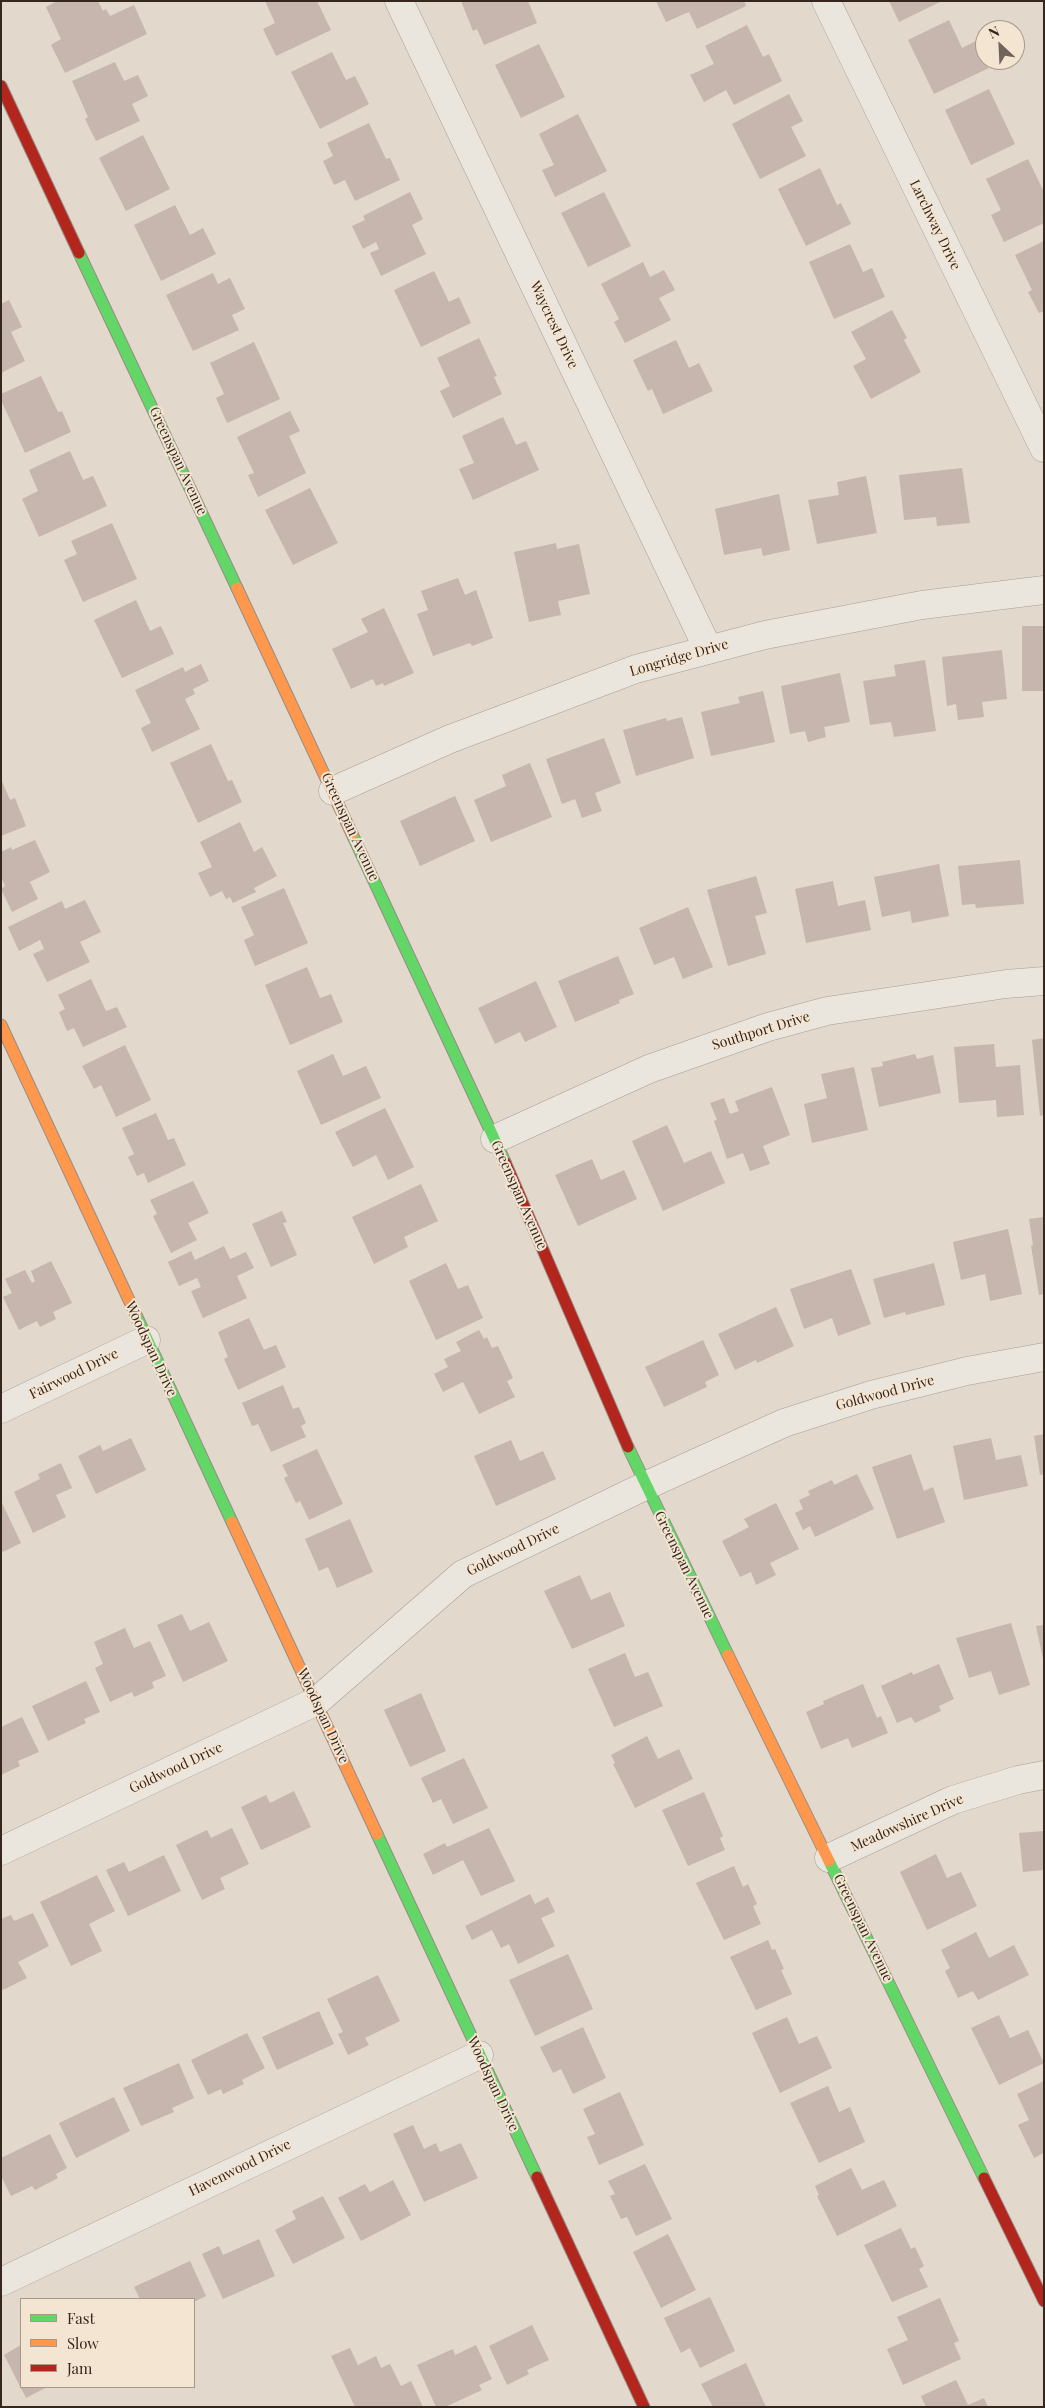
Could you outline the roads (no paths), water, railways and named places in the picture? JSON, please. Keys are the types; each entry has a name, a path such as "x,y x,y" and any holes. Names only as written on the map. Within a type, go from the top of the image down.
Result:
{"street":[{"name":"Waycrest Drive","path":"399,1 708,649"},
{"name":"Larchway Drive","path":"826,1 1044,448"},
{"name":"Greenspan Avenue","path":"1,86 495,1140 645,1486 829,1858 1044,2301"},
{"name":"Longridge Drive","path":"333,791 450,739 636,669 765,635 922,605 1044,590"},
{"name":"Southport Drive","path":"495,1140 649,1069 768,1027 827,1011 1006,984 1044,982"},
{"name":"Woodspan Drive","path":"1,1025 644,2407"},
{"name":"Fairwood Drive","path":"1,1409 146,1340"},
{"name":"Goldwood Drive","path":"1,1851 317,1701 463,1574 645,1486 784,1423 872,1395 967,1371 1044,1357"},
{"name":"Meadowshire Drive","path":"829,1858 953,1800 1018,1780 1044,1776"},
{"name":"Havenwood Drive","path":"1,2282 479,2055"}]}
